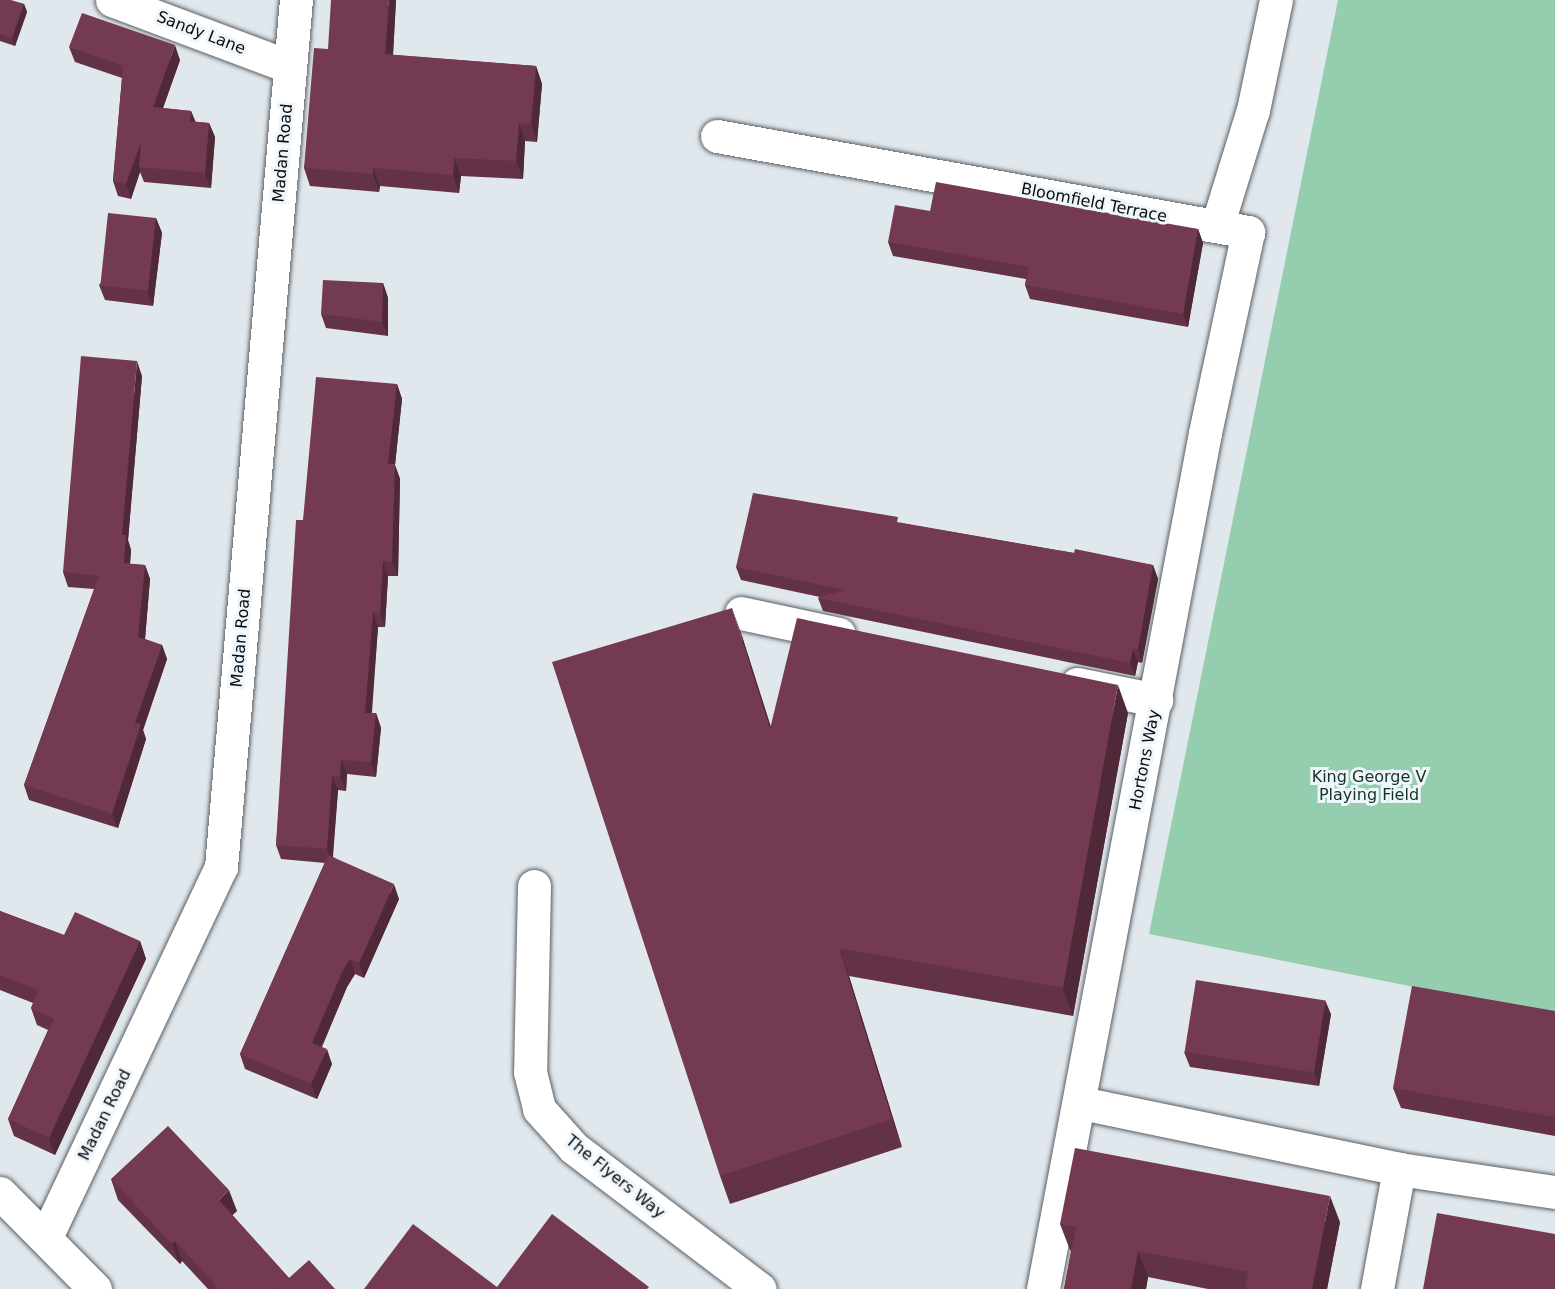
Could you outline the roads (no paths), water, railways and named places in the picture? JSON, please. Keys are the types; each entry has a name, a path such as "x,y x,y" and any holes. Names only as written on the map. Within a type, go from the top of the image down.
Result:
{"street":[{"name":"Sandy Lane","path":"112,0 290,67"},
{"name":"Madan Road","path":"46,1237 221,867 296,0"},
{"name":"Hortons Way","path":"1043,1289 1081,1103 1156,700 1204,434 1232,229 1253,110 1276,0"},
{"name":"Bloomfield Terrace","path":"717,136 940,174 1232,229"},
{"path":"741,613 868,640"},
{"path":"1052,678 1156,700"},
{"name":"The Flyers Way","path":"534,886 530,1072 538,1109 574,1148 760,1289"},
{"path":"1081,1103 1399,1169 1555,1192"},
{"path":"1377,1289 1399,1169"},
{"path":"0,1193 95,1289"}],"park label":[{"name":"King George V Playing Field","path":"1369,786"}]}
